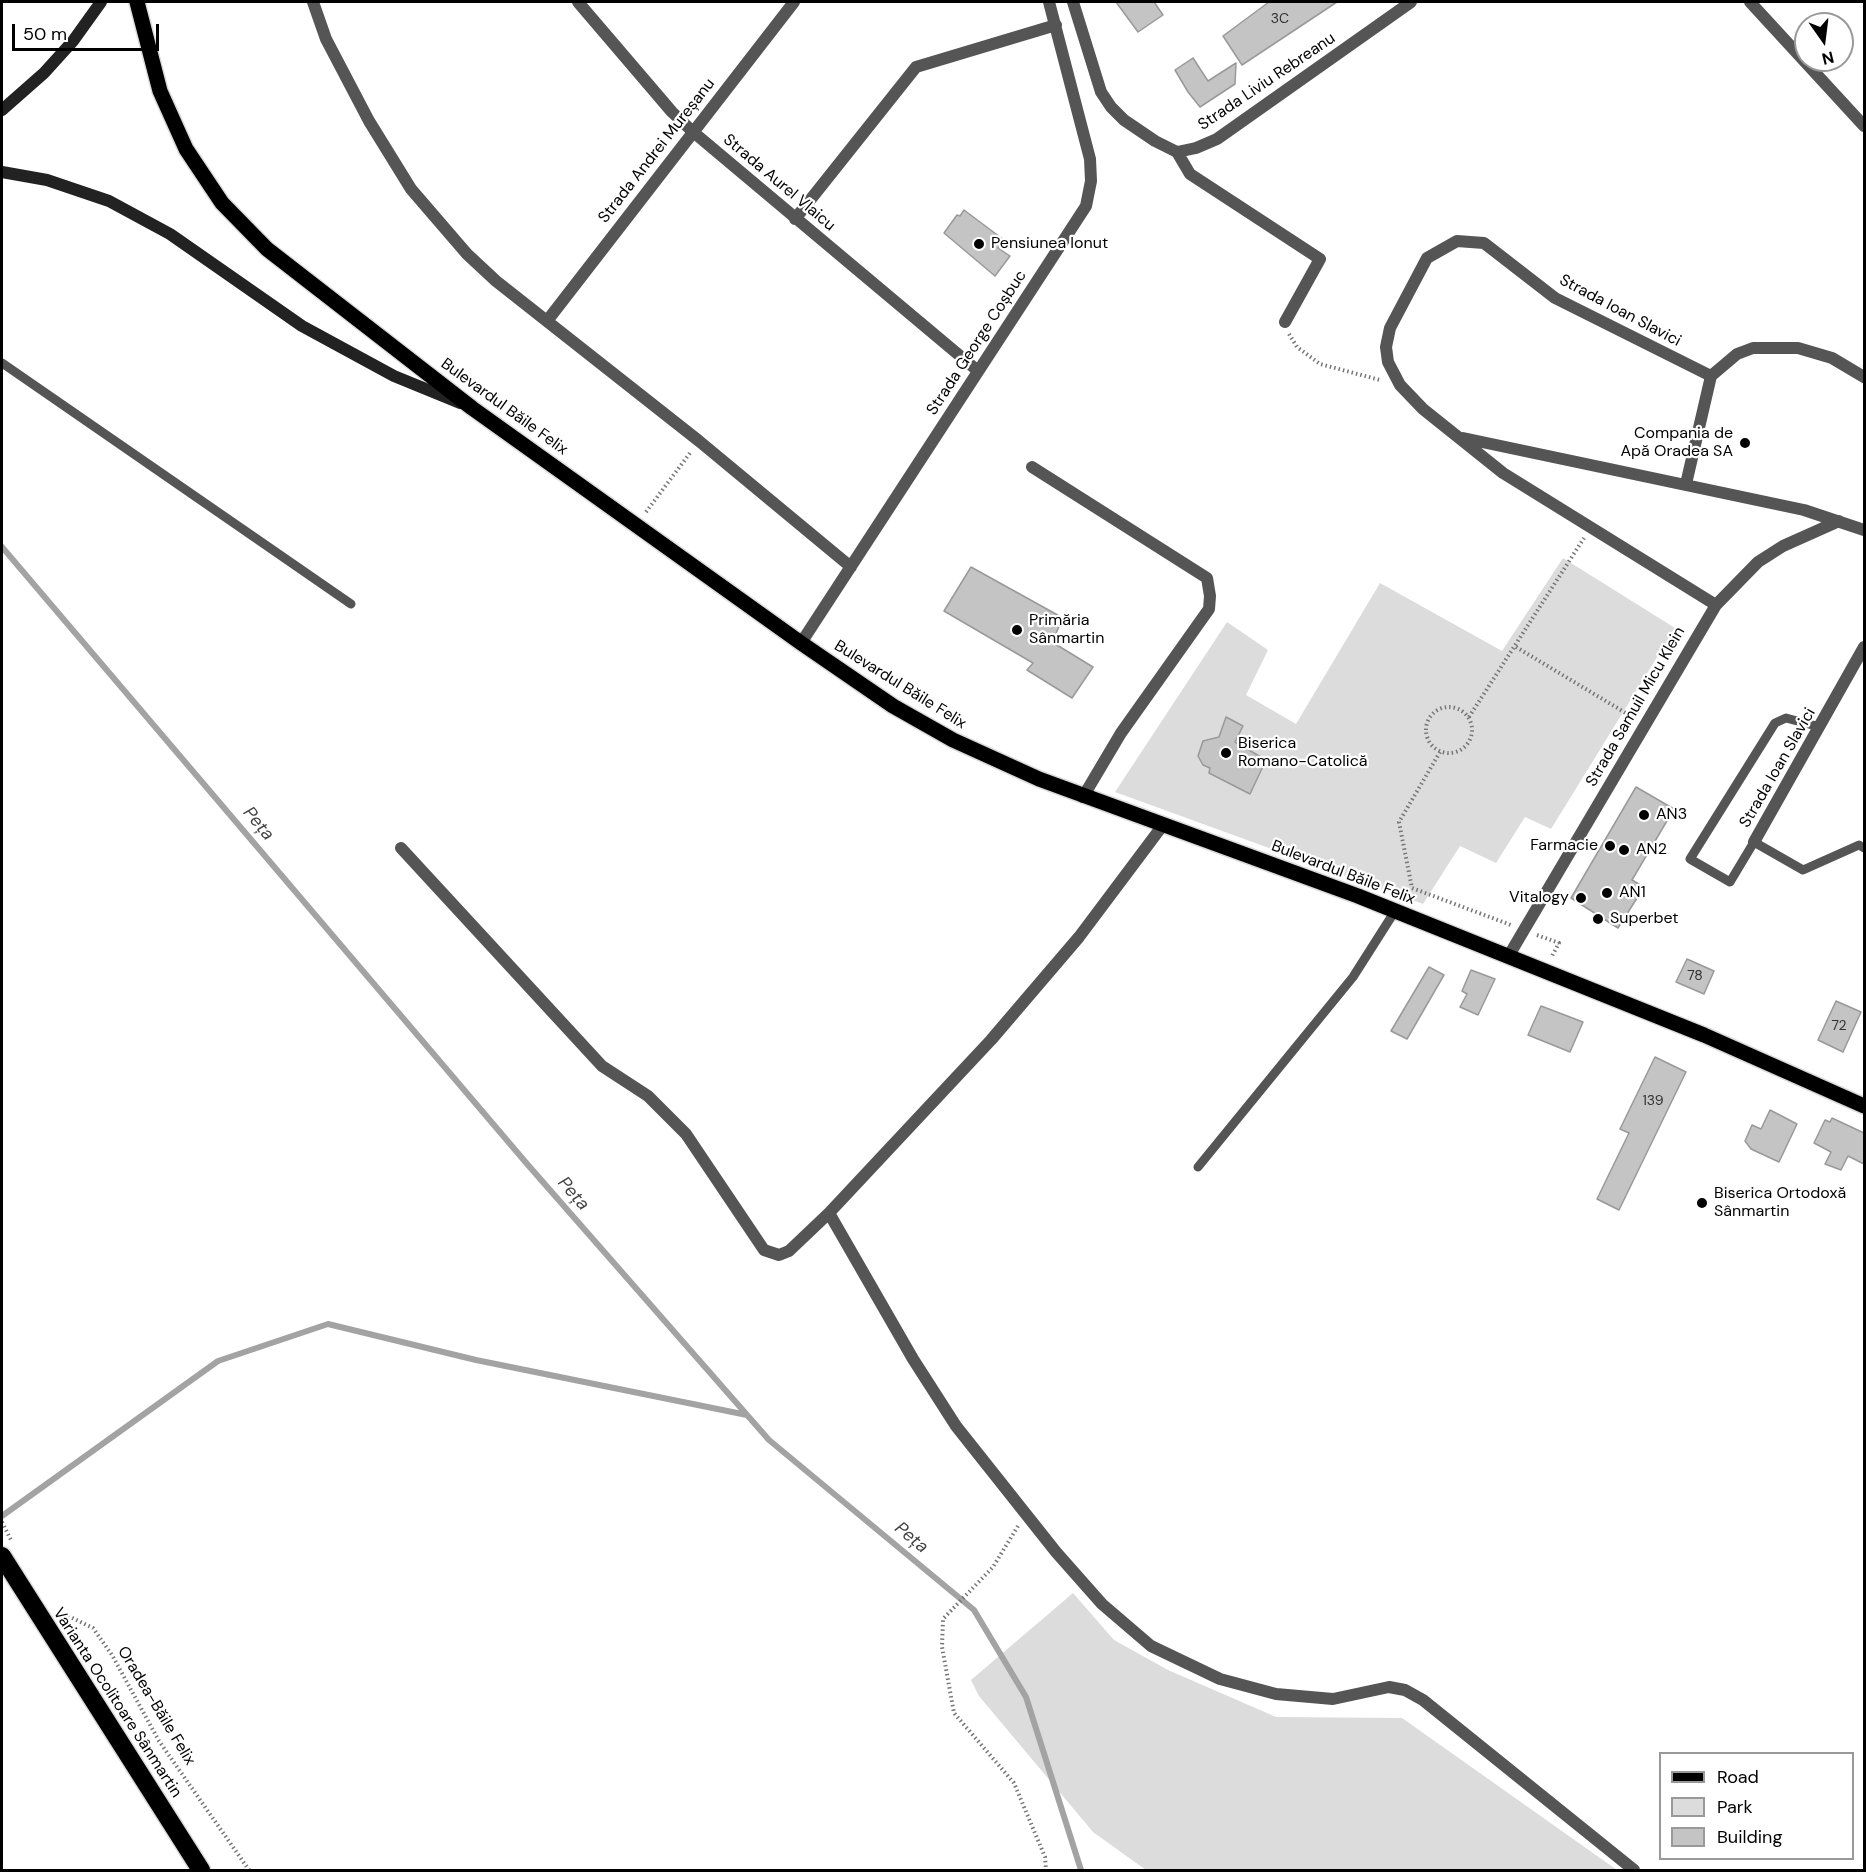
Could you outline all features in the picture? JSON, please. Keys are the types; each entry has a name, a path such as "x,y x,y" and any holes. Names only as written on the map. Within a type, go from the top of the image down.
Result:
{"highway":[{"name":"Varianta Ocolitoare Sânmartin","path":"2,1556 11,1575 201,1870"}],"main road":[{"path":"2,110 44,73 73,41 101,2"},
{"name":"Bulevardul Băile Felix","path":"137,2 150,57 168,113 186,149 222,203 267,249 472,408 893,706 953,740 1083,797 1395,911 1704,1035 1864,1106"},
{"path":"2,172 47,180 109,201 189,246 302,326 394,376 472,408"}],"street":[{"path":"313,2 326,39 369,121 411,189 467,254 851,567"},
{"name":"Strada Aurel Vlaicu","path":"578,2 672,112 795,219 978,371"},
{"name":"Strada Andrei Mureșanu","path":"547,321 794,2"},
{"path":"1051,6 1067,2"},
{"path":"1073,2 1101,92 1124,120 1155,141 1177,152 1190,174 1320,259 1285,322"},
{"name":"Strada Liviu Rebreanu","path":"1177,152 1196,148 1217,139 1411,2"},
{"path":"1750,2 1864,126"},
{"name":"Strada George Coșbuc","path":"801,643 1086,206 1091,181 1090,159 1051,6"},
{"path":"795,219 916,67 1056,25"},
{"name":"Strada Ioan Slavici","path":"1711,376 1555,297 1484,243 1456,241 1427,258 1390,328 1386,347 1388,362 1400,385 1423,409 1503,473 1716,605"},
{"path":"1686,484 1711,376 1737,354 1767,347 1798,348 1832,358 1864,377"},
{"name":"Strada Ioan Slavici","path":"1458,437 1804,510 1864,530"},
{"path":"1032,467 1207,578 1210,597 1209,609 1121,733 1083,797"},
{"name":"Strada Samuil Micu Klein","path":"1508,957 1716,605 1758,562 1783,546 1839,521"},
{"name":"Strada Ioan Slavici","path":"1754,842 1864,647"},
{"path":"401,848 602,1066 648,1096 686,1134 764,1250 779,1255 789,1251 829,1213 991,1040 1079,937 1163,825"},
{"path":"829,1213 912,1359 950,1417 1025,1514 1102,1604 1151,1646 1220,1678 1276,1694 1332,1699 1389,1687 1405,1690 1432,1707 1634,1870"}],"lane":[{"path":"2,363 351,604"},
{"name":"Strada Ioan Slavici","path":"1820,727 1786,718 1775,723 1690,859 1730,882 1754,842 1803,870 1862,846"},
{"path":"1198,1167 1353,977 1395,911"}],"path":[{"path":"1285,322 1297,347 1320,364 1400,385"},
{"path":"636,525 699,441"},
{"path":"1469,717 1516,647 1590,528"},
{"path":"1516,647 1645,724"},
{"path":"1448,707 1456,708 1469,717 1473,732 1467,745 1455,753 1440,753 1428,742 1426,726 1434,712 1448,707"},
{"path":"1440,753 1399,822 1412,888 1559,943 1545,971"},
{"path":"1025,1514 993,1567 943,1619 942,1647 954,1713 1014,1783 1045,1857 1046,1870"},
{"name":"Oradea-Băile Felix","path":"58,1611 93,1628 112,1655 159,1742 249,1870"}],"green space":[{"path":"1563,558 1675,628 1551,829 1525,817 1496,863 1460,846 1423,904 1115,792 1227,622 1268,650 1246,695 1296,724 1380,583 1502,651"},
{"path":"1073,1593 1114,1640 1168,1670 1276,1717 1402,1718 1617,1870 1146,1870 1093,1832 979,1696 971,1680"}],"building":[{"path":"1116,2 1154,2 1163,15 1138,32"},
{"path":"1269,2 1337,2 1242,65 1223,36"},
{"path":"1193,58 1208,81 1236,63 1235,84 1200,107 1175,70"},
{"name":"Pensiunea Ionut","path":"964,210 1004,240 998,248 1010,256 995,276 944,233 957,215 960,216"},
{"name":"Primăria Sânmartin","path":"971,567 1063,618 1052,642 1093,667 1072,698 1027,670 1033,663 944,611"},
{"name":"Biserica Romano-Catolică","path":"1226,717 1243,726 1235,742 1266,760 1250,794 1209,773 1210,768 1203,765 1198,756 1203,741 1219,737"},
{"path":"1636,787 1674,809 1632,880 1644,887 1618,928 1571,898"},
{"path":"1687,959 1714,971 1704,994 1676,982"},
{"path":"1429,967 1444,975 1407,1039 1391,1031"},
{"path":"1471,970 1495,979 1478,1015 1460,1007 1467,994 1462,991"},
{"path":"1836,1001 1861,1012 1843,1052 1818,1040"},
{"path":"1541,1006 1583,1022 1570,1052 1528,1035"},
{"path":"1655,1057 1686,1072 1619,1210 1597,1199 1629,1133 1620,1129"},
{"path":"1770,1110 1797,1124 1779,1162 1751,1149 1745,1141 1752,1125 1761,1129"},
{"path":"1832,1118 1864,1133 1864,1164 1848,1156 1841,1170 1825,1164 1831,1152 1814,1143 1825,1120 1830,1122"}],"waterway":[{"name":"Peța","path":"2,547 528,1165 769,1440 974,1610 1026,1697 1081,1870"},
{"path":"2,1516 218,1361 328,1324 476,1360 747,1415"}],"place":[{"name":"Pensiunea Ionut","path":"979,244"},
{"name":"Compania de Apă Oradea SA","path":"1745,443"},
{"name":"Primăria Sânmartin","path":"1017,630"},
{"name":"Biserica Romano-Catolică","path":"1226,753"},
{"name":"AN3","path":"1644,815"},
{"name":"Farmacie","path":"1610,846"},
{"name":"AN2","path":"1624,850"},
{"name":"AN1","path":"1607,893"},
{"name":"Vitalogy","path":"1581,898"},
{"name":"Superbet","path":"1598,919"},
{"name":"Biserica Ortodoxă Sânmartin","path":"1702,1203"}]}
